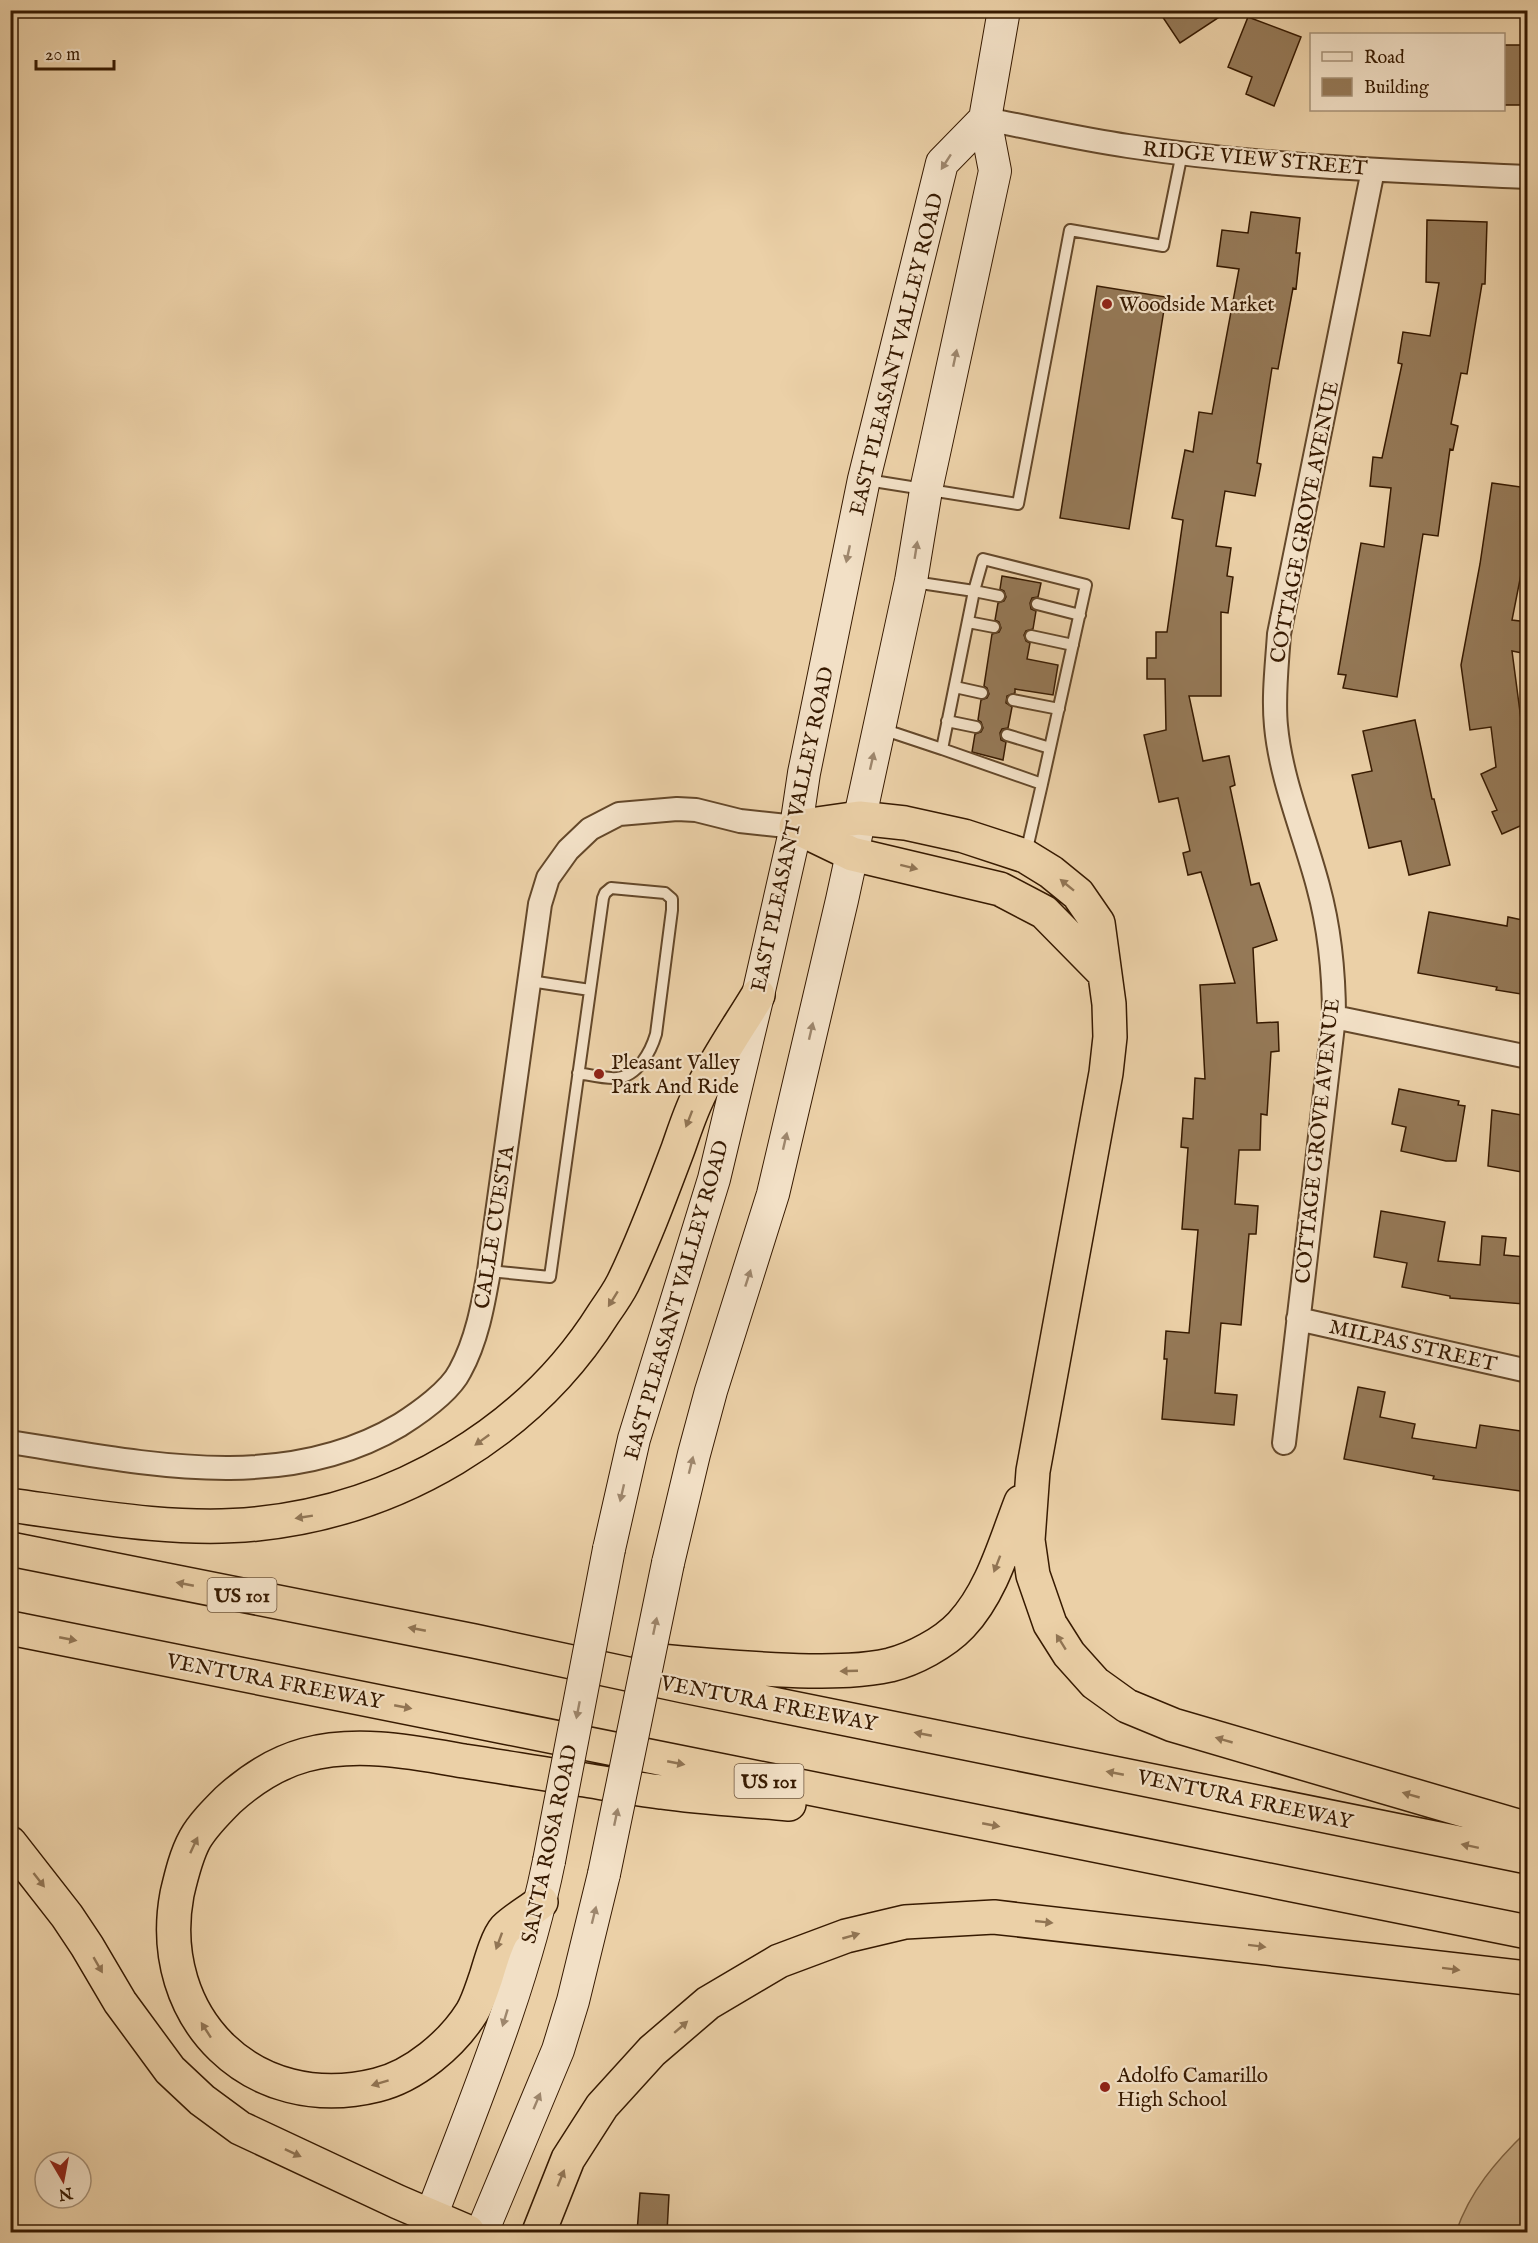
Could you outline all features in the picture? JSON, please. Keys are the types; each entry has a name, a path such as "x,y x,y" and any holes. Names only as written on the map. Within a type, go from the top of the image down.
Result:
{"highway":[{"path":"796,827 859,818 923,827 964,836 1025,856 1051,872 1078,894 1098,923 1109,1004 1110,1037 1106,1073 1033,1471 1028,1540 1033,1575 1050,1624 1069,1654 1095,1683 1127,1706 1173,1725 1527,1829"},
{"path":"796,827 852,854 1000,889 1044,912 1104,973"},
{"path":"10,1505 183,1526 255,1524 316,1515 367,1500 417,1480 463,1454 507,1423 547,1387 587,1341 622,1284 658,1201 698,1096 758,995"},
{"path":"474,1641 712,1666 782,1671 854,1671 891,1665 942,1641 961,1626 975,1607 989,1582 1033,1471"},
{"name":"VENTURA FREEWAY","path":"10,1549 474,1641 696,1689 1527,1857"},
{"name":"VENTURA FREEWAY","path":"10,1628 1527,1932"},
{"path":"541,1902 503,1931 473,2011 456,2033 433,2055 410,2071 379,2085 337,2091 285,2086 245,2068 214,2041 190,2006 177,1969 173,1936 175,1906 180,1880 194,1840 218,1810 246,1784 275,1766 303,1755 366,1748 419,1754 661,1792 953,1818"},
{"path":"10,1843 67,1916 120,2002 170,2070 202,2100 240,2128 398,2202 428,2224 468,2232"},
{"path":"539,2232 568,2159 602,2106 652,2051 708,2003 779,1961 846,1936 905,1922 994,1917 1527,1977"}],"main road":[{"path":"482,2232 558,2050 573,2001 604,1874 668,1563 694,1454 711,1391 773,1194 880,728 911,581 926,490 995,171 985,119 1004,10"},
{"name":"EAST PLEASANT VALLEY ROAD","path":"609,1549 634,1439 714,1179 796,827 804,773 864,479 942,163 985,119"},
{"name":"SANTA ROSA ROAD","path":"428,2224 465,2132 501,2031 541,1902 609,1549"}],"street":[{"name":"RIDGE VIEW STREET","path":"985,119 1128,146 1234,159 1373,170 1527,177"},
{"name":"COTTAGE GROVE AVENUE","path":"1284,1443 1334,1017 1334,973 1328,926 1283,764 1276,727 1275,687 1279,634 1373,170"},
{"name":"CALLE CUESTA","path":"10,1442 148,1464 209,1469 261,1468 321,1458 379,1437 426,1409 460,1373 479,1324 489,1271 540,904 548,878 568,850 591,829 619,814 677,808 696,810 740,821 796,827"},
{"path":"1334,1017 1527,1057"},
{"name":"MILPAS STREET","path":"1298,1319 1527,1371"}],"lane":[{"path":"864,479 1018,504 1070,230 1163,246 1182,153"},
{"path":"942,749 974,591 983,559 1086,585 1025,856"},
{"path":"911,581 999,596"},
{"path":"1037,604 1080,615"},
{"path":"968,622 994,627"},
{"path":"1031,636 1073,645"},
{"path":"955,687 982,693"},
{"path":"1013,700 1059,709"},
{"path":"947,721 976,727"},
{"path":"880,728 1042,784"},
{"path":"1007,735 1050,747"},
{"path":"489,1271 550,1276 578,1073 605,893 611,888 621,888 670,895 673,903 656,1034 652,1046 642,1063 626,1076 611,1078 578,1073"},
{"path":"530,981 590,990"}],"shaded area":[{"path":"1527,2131 1527,2232 1456,2232 1469,2203 1485,2177"}],"building":[{"path":"1158,10 1230,10 1180,43"},
{"path":"1248,17 1301,37 1274,106 1246,94 1252,77 1228,67"},
{"path":"1505,45 1527,45 1527,105 1505,105"},
{"path":"1251,212 1300,218 1296,253 1300,253 1296,289 1293,288 1278,369 1272,368 1257,463 1261,464 1255,496 1225,491 1216,546 1231,548 1227,576 1233,577 1228,613 1221,612 1221,696 1189,696 1203,761 1229,756 1235,785 1230,787 1251,885 1259,883 1277,940 1253,948 1257,1023 1278,1022 1279,1051 1271,1052 1267,1115 1261,1114 1260,1150 1239,1150 1235,1204 1258,1206 1256,1234 1249,1234 1241,1325 1221,1323 1215,1393 1237,1395 1234,1425 1162,1419 1167,1359 1164,1359 1166,1331 1189,1333 1198,1230 1182,1229 1188,1148 1181,1147 1183,1118 1193,1119 1195,1078 1205,1079 1200,985 1235,983 1201,872 1188,875 1183,853 1190,851 1178,798 1159,802 1144,735 1166,730 1165,679 1147,679 1147,658 1156,658 1156,632 1167,632 1183,520 1172,518 1185,450 1193,452 1199,412 1212,414 1239,269 1217,266 1222,230 1248,233"},
{"path":"1427,220 1487,222 1485,284 1482,284 1467,374 1461,373 1451,424 1458,426 1453,450 1450,449 1438,536 1423,534 1397,697 1343,688 1346,675 1338,674 1361,543 1384,547 1391,488 1370,486 1373,457 1382,458 1402,364 1398,363 1403,332 1430,336 1439,283 1426,282"},
{"path":"1097,286 1166,297 1129,529 1060,518"},
{"path":"1492,483 1527,488 1527,559 1524,559 1512,620 1527,622 1527,654 1512,651 1527,765 1527,823 1502,834 1492,812 1497,810 1481,774 1496,767 1491,727 1470,730 1461,665"},
{"path":"1002,576 1041,583 1038,597 1032,598 1030,603 1031,609 1036,611 1033,629 1026,631 1024,635 1026,641 1030,643 1027,659 1058,665 1053,695 1015,689 1015,693 1007,696 1006,703 1012,707 1008,728 1002,729 1000,733 1001,740 1006,742 1003,760 972,752 975,734 981,732 983,728 978,720 981,700 987,698 989,694 984,686 992,634 999,632 1001,628 999,622 995,620 998,603 1004,601 1006,597 1004,591 1000,589"},
{"path":"1415,720 1432,799 1434,799 1450,865 1409,875 1401,841 1369,848 1352,775 1372,771 1363,731"},
{"path":"1429,912 1507,926 1508,917 1527,921 1527,995 1496,990 1497,987 1418,973"},
{"path":"1399,1089 1459,1101 1458,1105 1465,1106 1456,1161 1401,1151 1406,1127 1392,1124"},
{"path":"1492,1110 1527,1116 1527,1173 1488,1166"},
{"path":"1381,1211 1445,1222 1438,1261 1480,1265 1482,1236 1506,1238 1504,1255 1527,1257 1524,1304 1450,1298 1450,1296 1402,1287 1407,1263 1374,1257"},
{"path":"1358,1387 1385,1392 1380,1417 1415,1424 1412,1438 1476,1448 1480,1425 1527,1432 1527,1492 1433,1479 1434,1476 1344,1459"},
{"path":"640,2193 669,2195 667,2232 637,2232"}],"place":[{"name":"Woodside Market","path":"1107,304"},
{"name":"Pleasant Valley Park And Ride","path":"599,1074"},
{"name":"Adolfo Camarillo High School","path":"1105,2087"}]}
